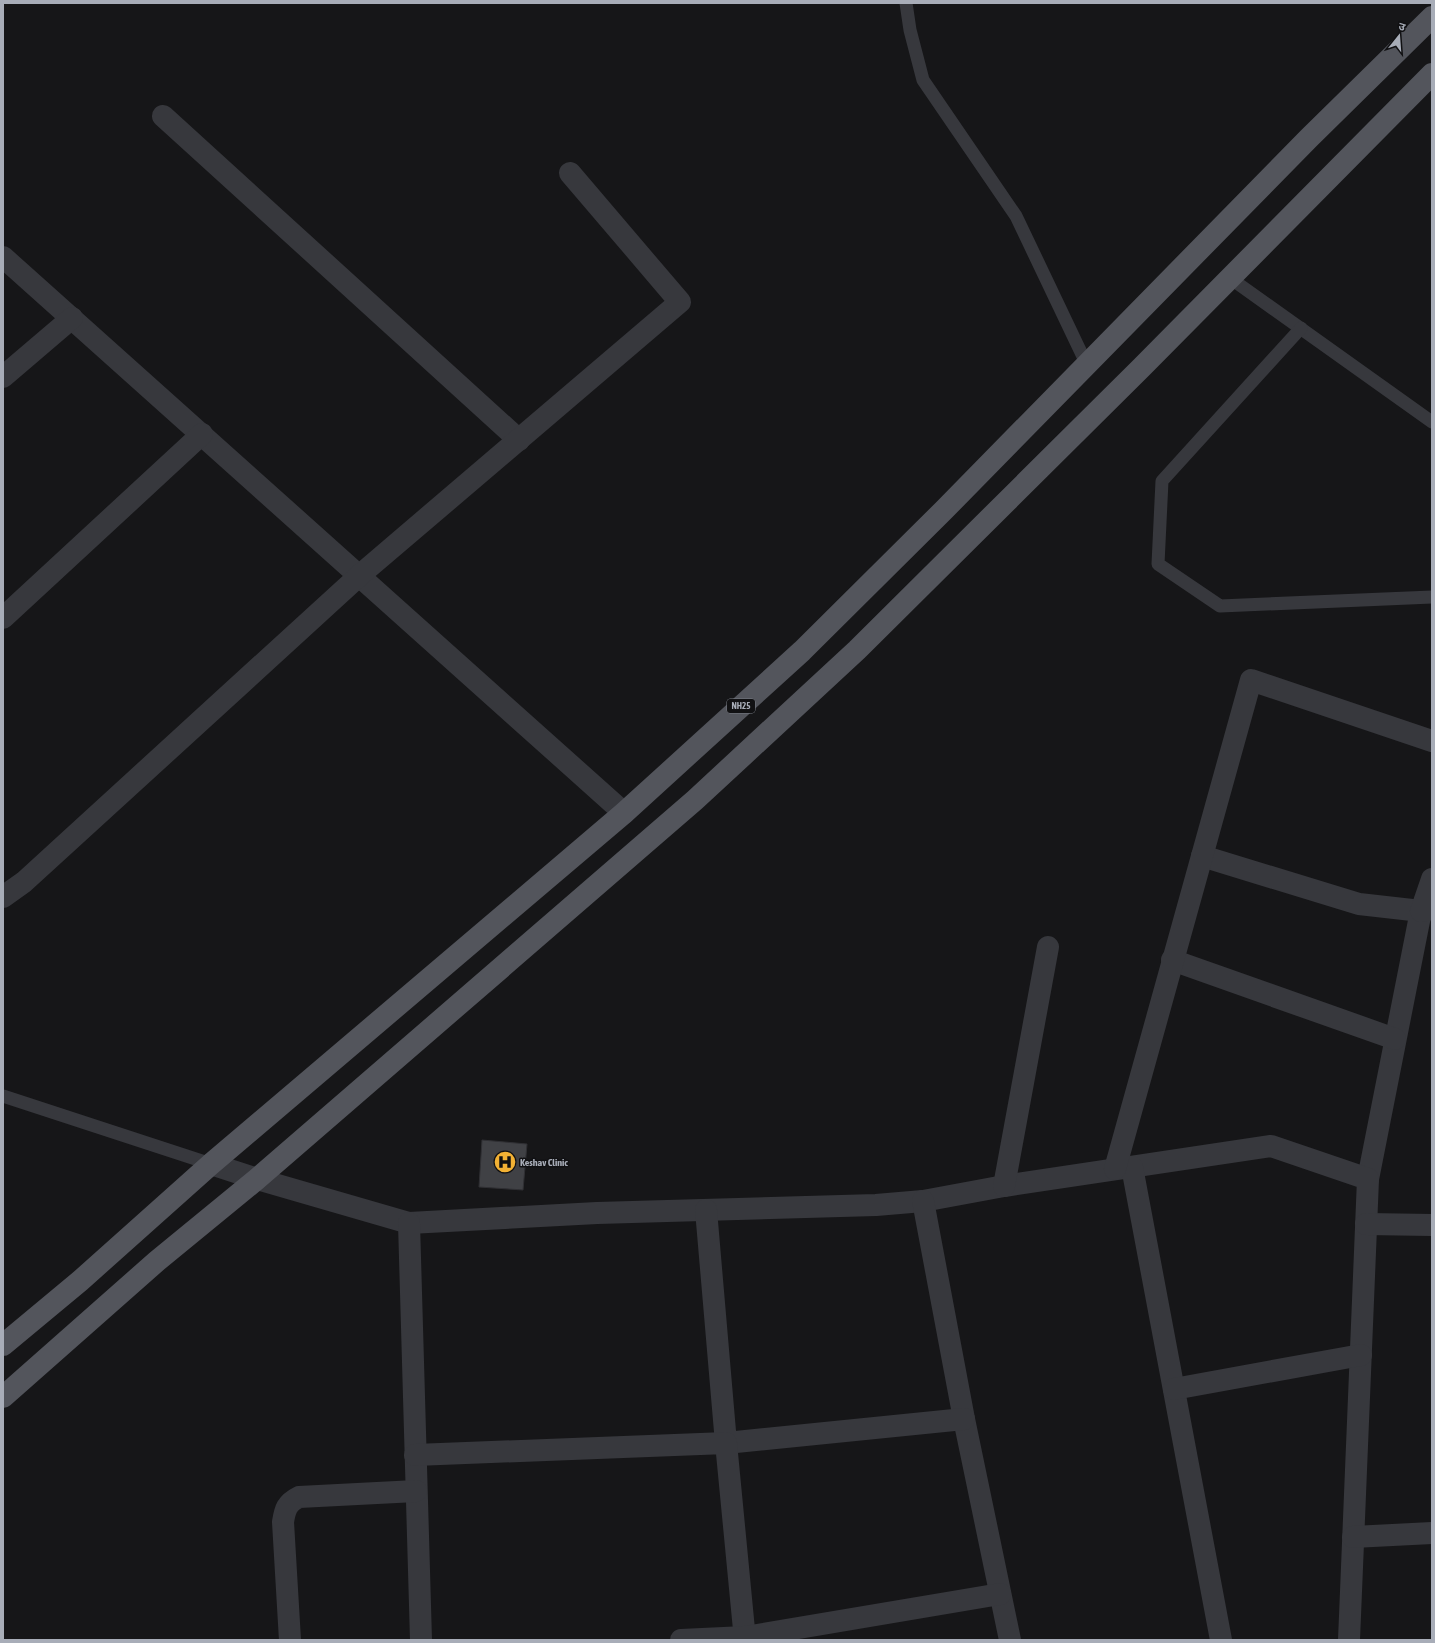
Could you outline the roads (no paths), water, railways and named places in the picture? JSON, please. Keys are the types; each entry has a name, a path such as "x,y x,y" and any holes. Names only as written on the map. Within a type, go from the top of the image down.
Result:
{"main road":[{"name":"NH25","path":"3,1345 80,1281 211,1164 624,813 802,651 1087,366 1309,138 1432,17"},
{"path":"3,1397 157,1261 257,1179 694,800 851,655 1230,278 1432,74"}],"street":[{"path":"163,116 519,440"},
{"path":"3,897 24,882 360,575 680,302 570,173"},
{"path":"3,257 360,575 624,813"},
{"path":"3,377 72,318"},
{"path":"3,618 202,434"},
{"path":"1221,1640 1174,1389 1123,1168 1172,960 1251,680 1432,741"},
{"path":"1202,856 1359,904 1427,910"},
{"path":"1349,1640 1368,1179 1395,1039 1427,910 1432,879"},
{"path":"1004,1186 1048,947"},
{"path":"1172,960 1395,1039"},
{"path":"211,1164 257,1179 409,1223 597,1213 876,1205 923,1201 1004,1186 1270,1146 1368,1179"},
{"path":"923,1201 964,1419 1010,1640"},
{"path":"706,1210 745,1639"},
{"path":"409,1223 421,1640"},
{"path":"1366,1224 1432,1225"},
{"path":"1174,1389 1361,1355"},
{"path":"415,1455 726,1443 964,1419"},
{"path":"290,1640 283,1522 285,1509 291,1501 300,1497 416,1490"},
{"path":"1353,1537 1432,1533"},
{"path":"681,1640 745,1639 1000,1594"}],"lane":[{"path":"906,3 910,30 923,80 1016,216 1087,366"},
{"path":"1230,278 1432,422"},
{"path":"1302,328 1162,481 1158,564 1220,606 1432,597"},
{"path":"3,1096 211,1164"}],"place":[{"name":"Keshav Clinic","path":"505,1162"}]}
